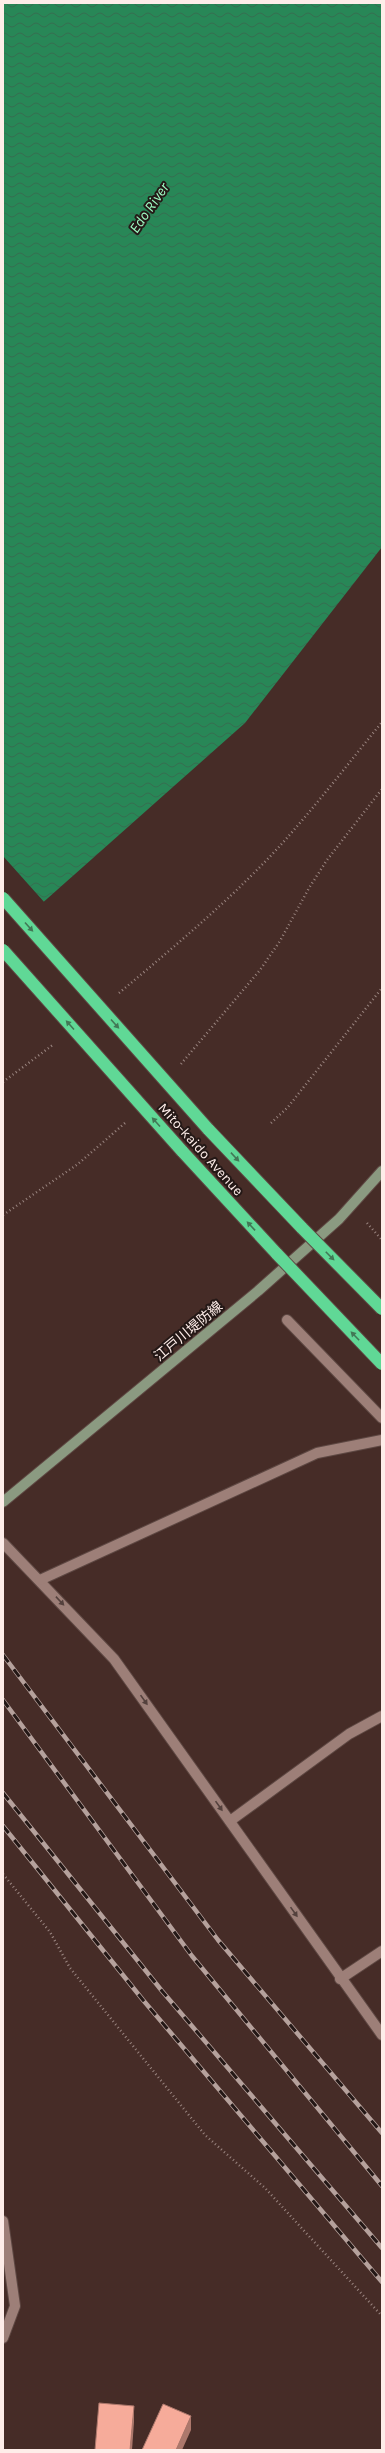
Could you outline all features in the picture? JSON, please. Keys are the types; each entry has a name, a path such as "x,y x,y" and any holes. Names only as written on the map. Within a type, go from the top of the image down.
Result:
{"highway":[{"name":"Mito-kaido Avenue","path":"3,898 208,1129 302,1228 382,1309"},
{"name":"Mito-kaido Avenue","path":"3,950 182,1151 277,1254 382,1364"}],"main road":[{"name":"江戸川堤防線","path":"3,1502 258,1291 339,1219 382,1171"}],"street":[{"path":"287,1320 382,1418"},
{"path":"40,1580 318,1452 382,1440"},
{"path":"3,1544 40,1580 114,1659 230,1821 340,1979 382,2035"},
{"path":"230,1821 349,1734 382,1716"},
{"path":"340,1979 382,1951"},
{"path":"3,2221 15,2306 3,2338"}],"path":[{"path":"113,998 194,930 278,848 382,722"},
{"path":"179,1066 260,970 280,942 309,888 327,860 382,789"},
{"path":"271,1123 288,1107 382,988"},
{"path":"3,1082 60,1040"},
{"path":"3,1215 78,1164 131,1118"},
{"path":"363,1218 382,1240"},
{"path":"3,1874 50,1932 70,1968 205,2135 265,2188 382,2316"}],"water":[{"name":"Edo River","path":"3,3 382,3 382,547 245,723 3,938"}],"pier":[{"path":"3,856 45,903 3,940"}],"building":[{"path":"99,2403 134,2406 130,2450 95,2450"},
{"path":"163,2404 191,2416 176,2450 142,2450"}],"railway":[{"path":"3,1655 218,1940 382,2133"},
{"path":"3,1700 192,1956 382,2186"},
{"path":"3,1793 162,1991 382,2248"},
{"path":"3,1826 143,2000 382,2282"}]}
